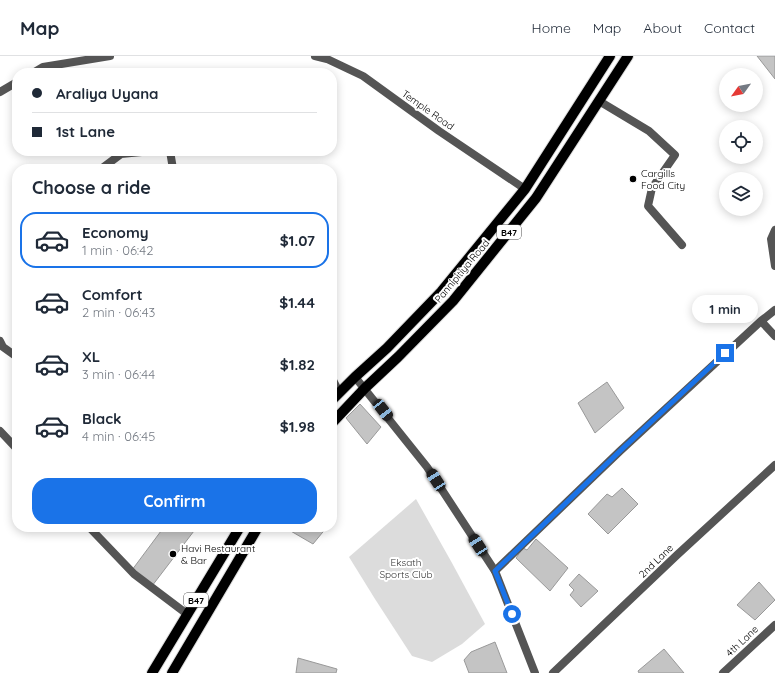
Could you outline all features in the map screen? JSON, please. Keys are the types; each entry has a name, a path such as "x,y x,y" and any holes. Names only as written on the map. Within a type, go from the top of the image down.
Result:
{"main road":[{"name":"Pannipitiya Road","path":"337,395 387,348 442,292 525,189 610,56"},
{"name":"Pannipitiya Road","path":"337,418 453,301 536,198 628,56"},
{"name":"B47","path":"152,673 237,532"},
{"name":"B47","path":"172,673 255,532"}],"street":[{"path":"41,68 110,56"},
{"name":"Temple Road","path":"315,56 327,59 362,76 439,131 525,189"},
{"path":"0,92 12,85"},
{"path":"599,101 649,131 675,155 652,188 648,206 682,244"},
{"path":"108,164 118,156"},
{"path":"775,230 771,239 775,266"},
{"path":"495,571 620,451 761,321 775,310"},
{"path":"761,321 775,336"},
{"path":"0,341 4,347 12,353"},
{"path":"355,377 427,467 495,571 536,673"},
{"path":"0,431 12,444"},
{"name":"2nd Lane","path":"553,673 677,555 775,465"},
{"path":"94,532 134,574 188,614"},
{"name":"4th Lane","path":"723,673 775,625"}],"green space":[{"name":"Eksath Sports Club","path":"416,499 485,624 462,644 432,662 412,656 349,557"}],"building":[{"path":"757,56 775,56 775,79"},
{"path":"607,382 624,408 595,433 578,403"},
{"path":"360,404 381,427 367,444 346,418"},
{"path":"622,488 638,504 608,534 588,514 607,494 612,497"},
{"path":"160,532 193,532 152,586 132,570"},
{"path":"292,532 323,532 313,544"},
{"path":"536,539 568,568 550,591 516,558 523,548 527,550"},
{"path":"579,574 598,591 581,607 570,595 574,590 569,585"},
{"path":"759,582 775,600 755,620 737,605"},
{"path":"495,642 507,673 469,673 464,660 471,652"},
{"path":"664,649 684,673 639,673 638,671"},
{"path":"298,658 337,669 336,673 296,673"}],"place":[{"name":"Cargills Food City","path":"633,179"},
{"name":"Havi Restaurant & Bar","path":"173,554"}],"route":[{"path":"512,614 495,571 725,353"}]}
